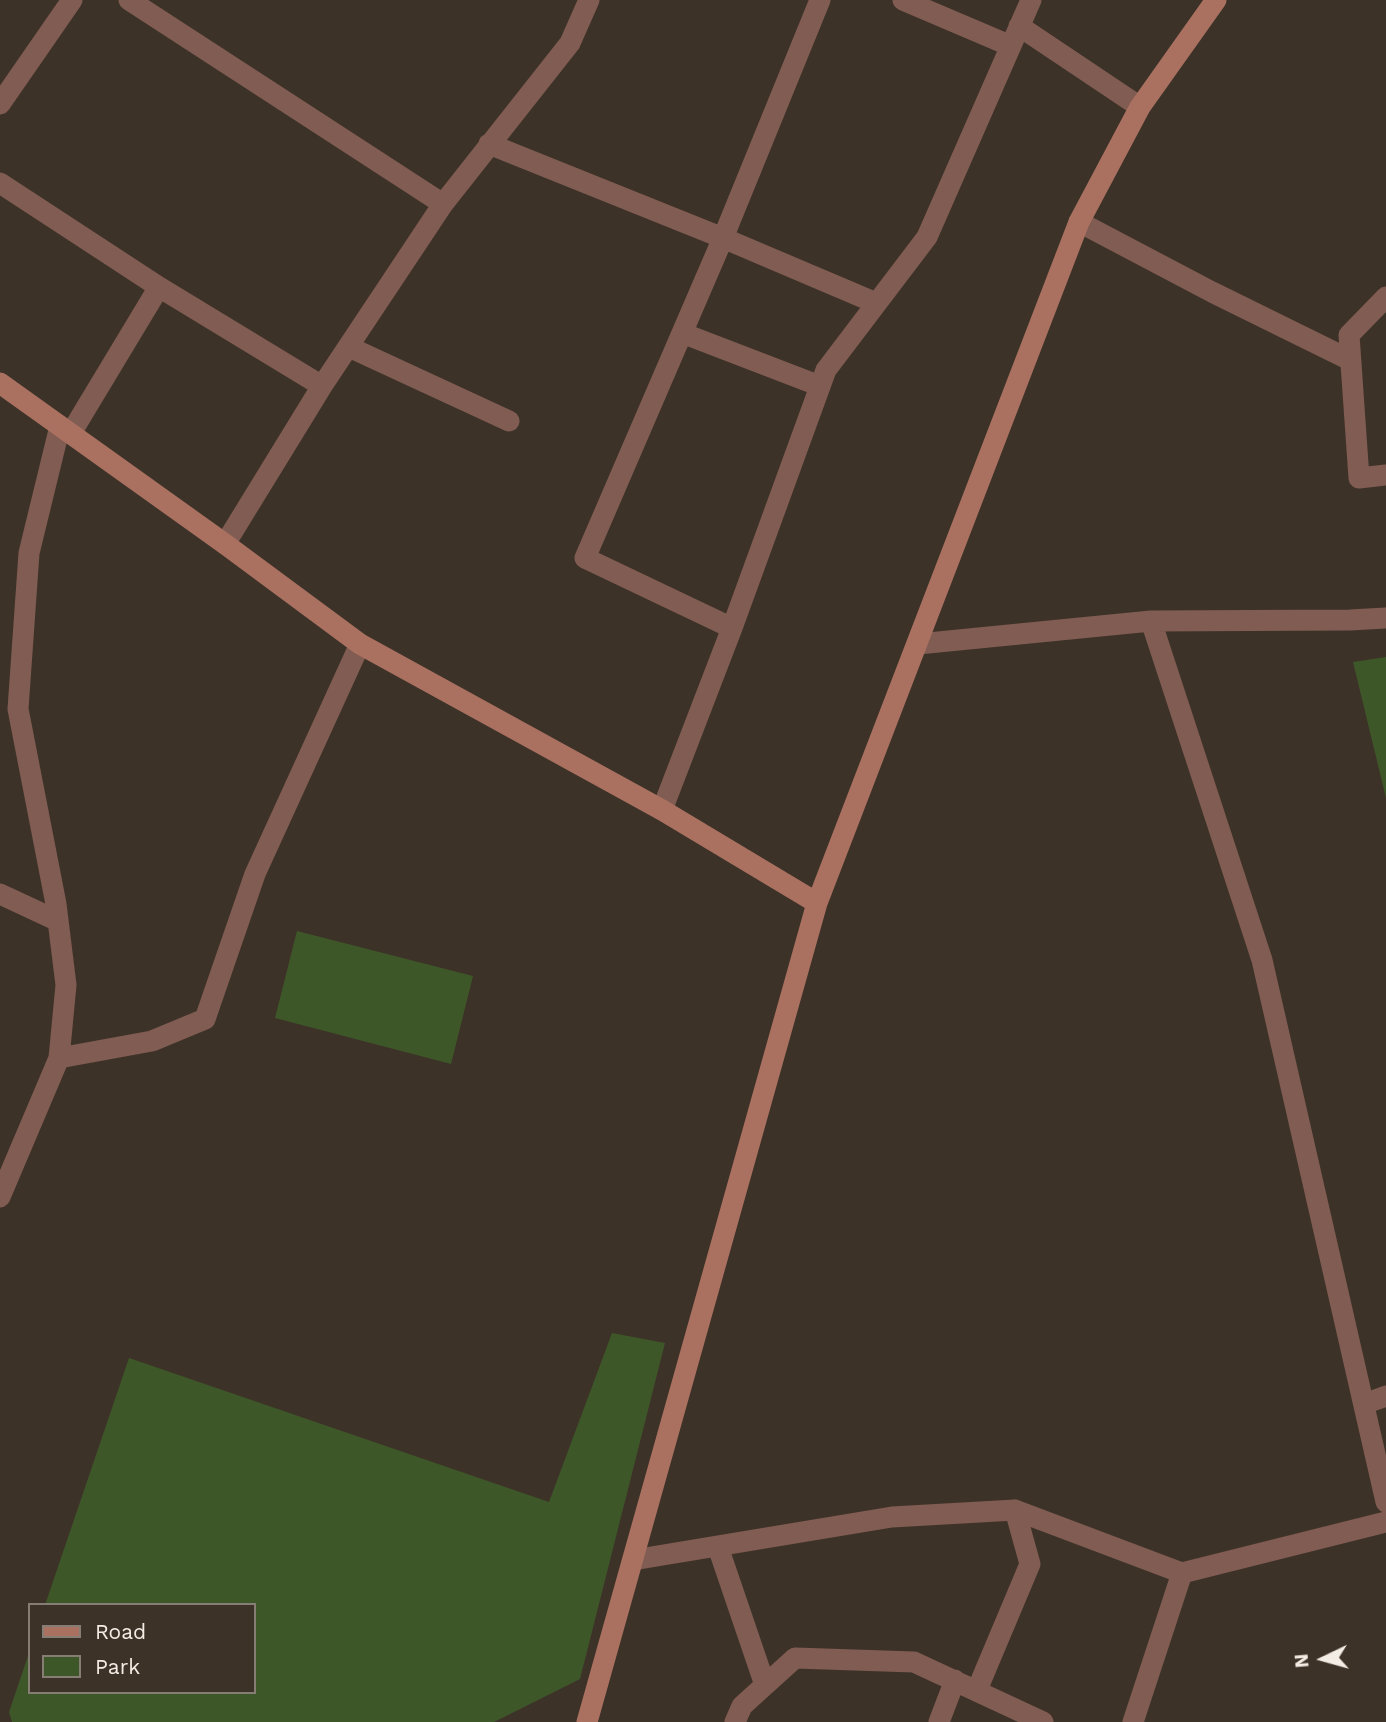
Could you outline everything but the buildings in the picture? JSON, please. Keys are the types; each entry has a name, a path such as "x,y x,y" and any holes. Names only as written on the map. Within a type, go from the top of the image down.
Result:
{"street":[{"path":"0,104 72,0"},
{"path":"129,0 443,204"},
{"path":"225,544 323,386 443,204 570,43 589,0"},
{"path":"732,628 585,558 723,238 820,0"},
{"path":"904,0 1015,36 1140,107"},
{"path":"662,810 826,370 927,237 1031,0"},
{"path":"587,1722 817,903 1079,222 1140,107 1216,0"},
{"path":"489,144 876,303"},
{"path":"0,183 159,288 323,386"},
{"path":"1079,222 1350,360"},
{"path":"0,1197 5,1167 60,1058 66,985 58,921 18,709 29,553 66,430 159,288"},
{"path":"1386,297 1349,335 1359,478 1386,475"},
{"path":"682,333 820,386"},
{"path":"349,347 509,421"},
{"path":"0,383 360,644 662,810 817,903"},
{"path":"918,643 1151,621 1386,618"},
{"path":"1151,621 1262,960 1386,1502"},
{"path":"60,1058 152,1041 205,1019 255,874 360,644"},
{"path":"0,894 58,921"},
{"path":"1364,1404 1386,1396"},
{"path":"633,1560 892,1517 1015,1510 1182,1573 1386,1522"},
{"path":"977,1690 1030,1564 1015,1510"},
{"path":"718,1547 765,1685"},
{"path":"1133,1722 1182,1573"},
{"path":"735,1722 742,1706 795,1658 914,1662 1043,1722"},
{"path":"939,1722 954,1680"}],"green space":[{"path":"1386,657 1386,798 1353,662"},
{"path":"297,931 473,976 451,1064 275,1018"},
{"path":"612,1333 665,1343 580,1679 494,1722 12,1722 9,1712 28,1656 28,1694 256,1694 256,1603 46,1603 129,1358 549,1502"}]}
